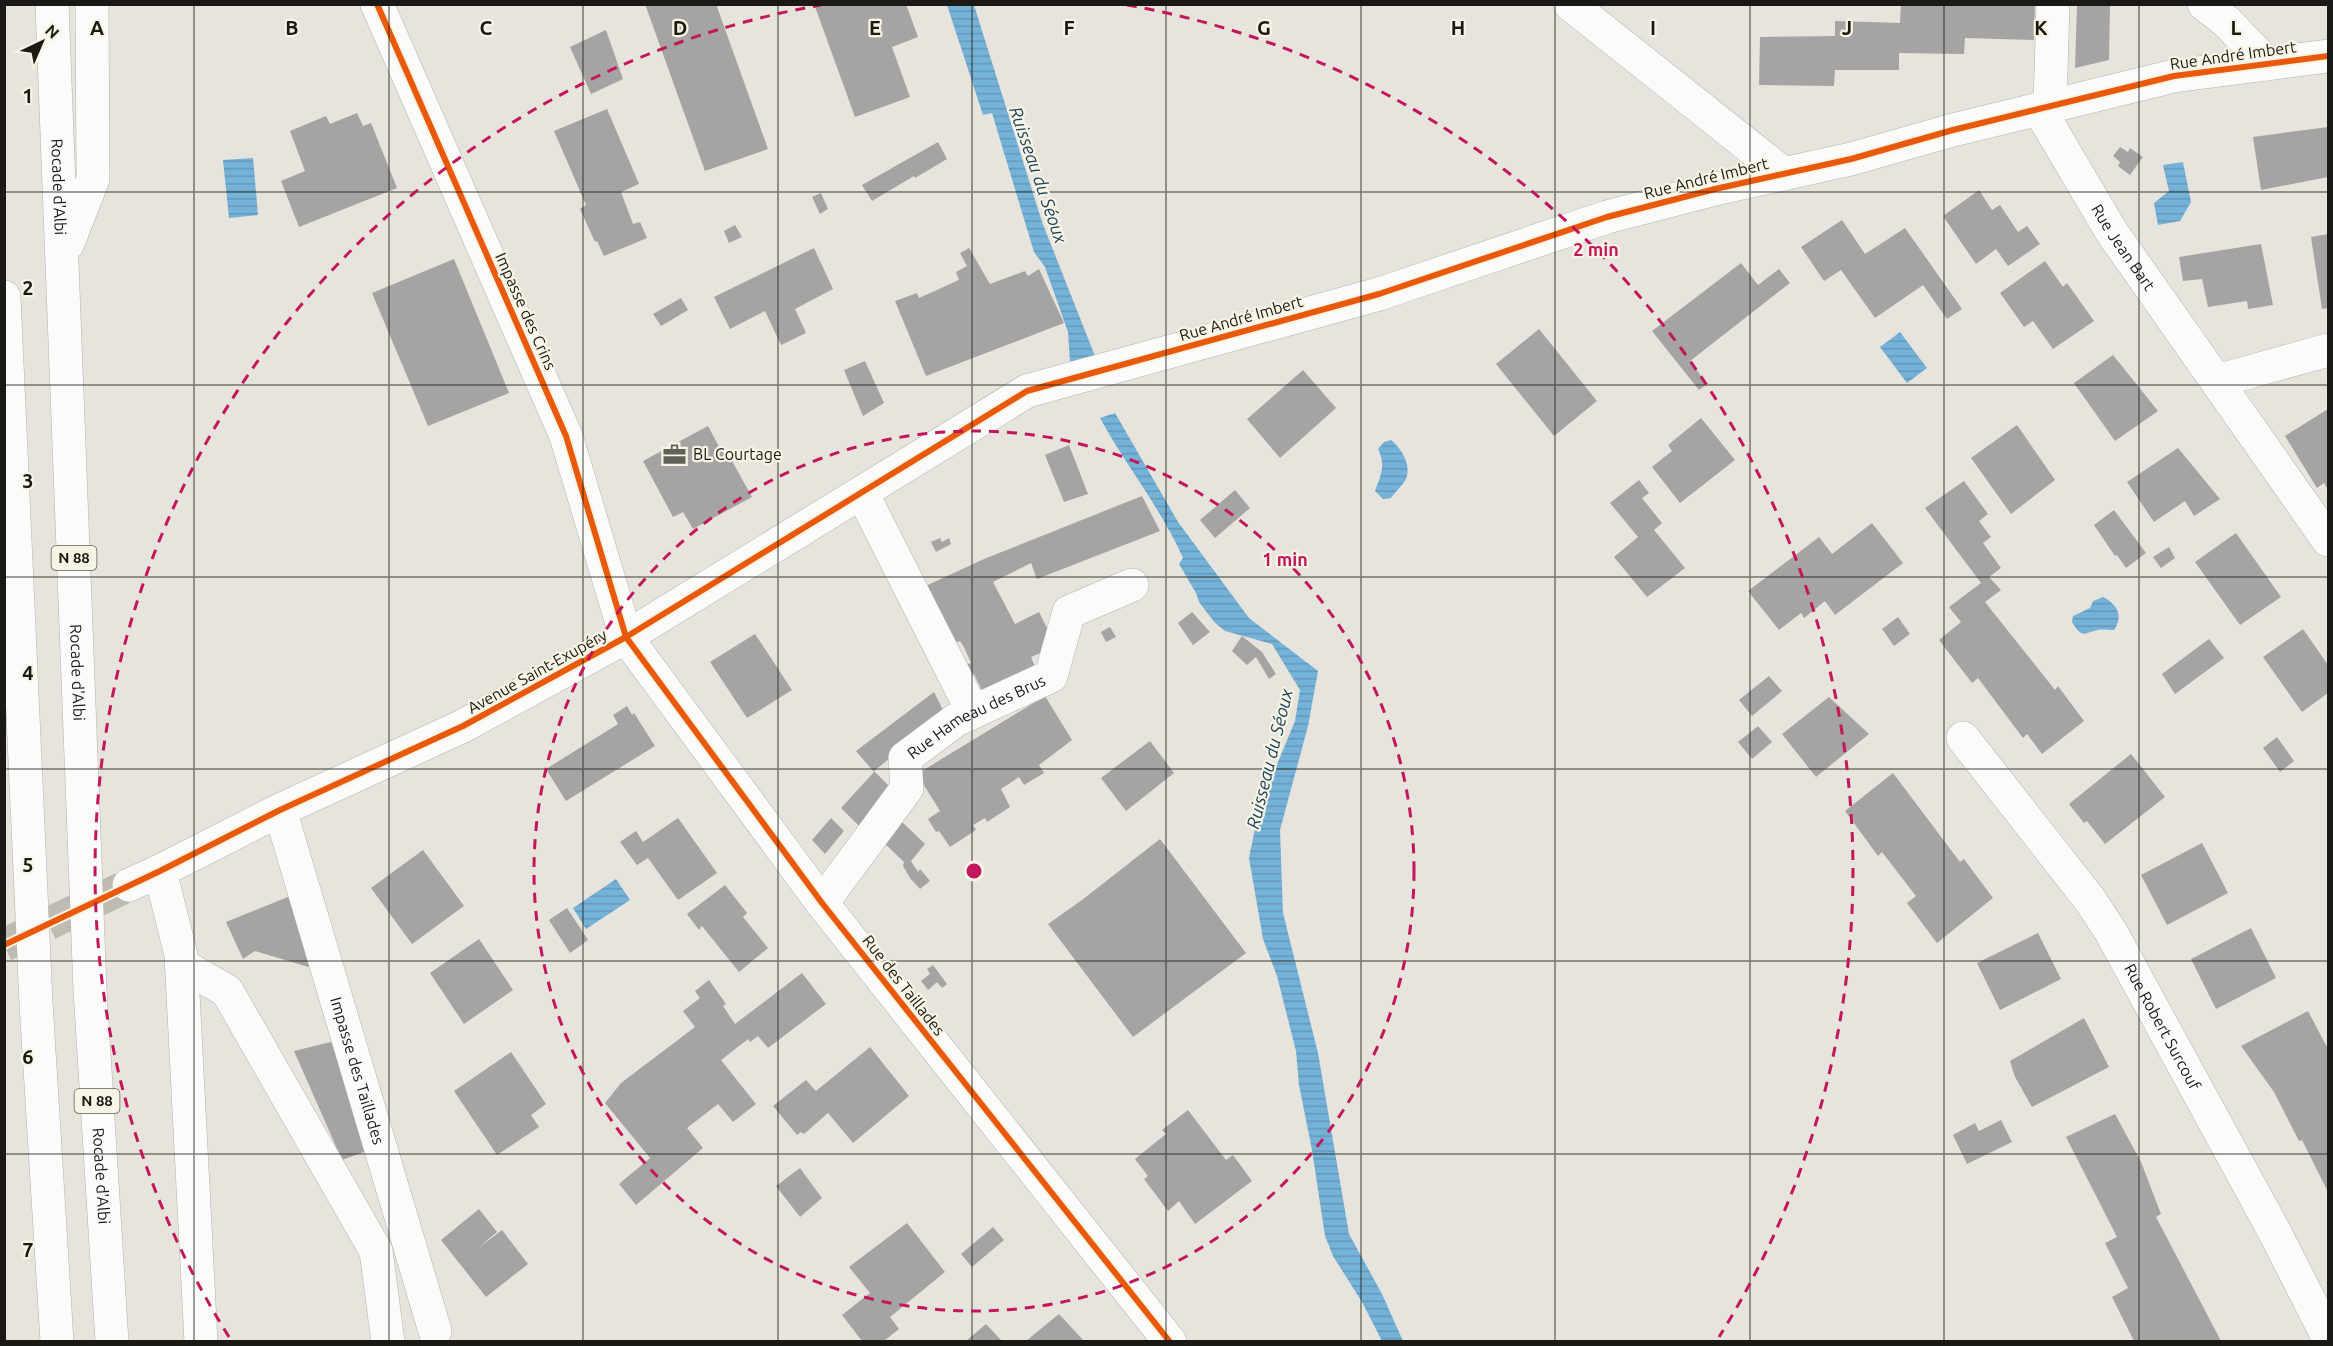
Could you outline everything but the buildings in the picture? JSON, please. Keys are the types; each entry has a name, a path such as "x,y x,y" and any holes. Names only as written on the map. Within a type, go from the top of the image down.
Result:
{"main road":[{"name":"Rocade d'Albi","path":"52,4 90,990 112,1341"},
{"path":"63,256 93,179 92,4"},
{"name":"Impasse des Crins","path":"377,4 566,436 626,637"},
{"path":"1570,4 1784,174"},
{"path":"2045,107 2053,4"},
{"path":"2204,4 2227,22 2267,64"},
{"name":"Rue André Imbert","path":"1101,371 1379,294 1607,217 1851,159 1953,130 2174,76 2328,56"},
{"name":"Rue Jean Bart","path":"2045,107 2111,231 2328,540"},
{"path":"4,297 35,991 57,1341"},
{"path":"2217,381 2328,350"},
{"name":"Avenue Saint-Exupéry","path":"129,885 280,810 463,726 626,637 1027,391 1101,371"},
{"path":"862,493 972,712"},
{"name":"Rue Hameau des Brus","path":"822,903 907,788 904,758 956,720 1051,676 1069,612 1132,585"},
{"name":"Rue des Taillades","path":"626,637 822,903 1170,1341"},
{"name":"Rue Robert Surcouf","path":"1963,738 2090,900 2111,932 2273,1229 2328,1337"},
{"name":"Impasse des Taillades","path":"280,810 435,1331"},
{"path":"160,871 182,965 201,1341"},
{"path":"182,965 227,991 376,1251 388,1341"}],"water":[{"path":"947,5 974,5 1042,222 1095,356 1070,362 1068,332 1045,267 1034,252 992,113 983,115"},
{"path":"253,158 258,215 229,218 223,160"},
{"path":"2183,162 2191,202 2180,221 2158,225 2154,203 2169,191 2163,165"},
{"path":"1900,332 1927,368 1907,383 1880,347"},
{"path":"1115,413 1178,522 1249,618 1318,671 1308,726 1280,830 1283,913 1318,1053 1349,1234 1382,1294 1403,1341 1382,1341 1362,1302 1333,1256 1325,1236 1299,1085 1296,1051 1277,976 1263,939 1249,858 1259,808 1295,721 1300,690 1272,644 1225,631 1215,623 1199,602 1179,564 1183,558 1174,540 1100,418"},
{"path":"1391,440 1404,457 1408,468 1405,481 1391,498 1383,499 1375,491 1382,465 1378,449 1384,442"},
{"path":"2103,597 2118,611 2117,625 2114,630 2100,630 2084,634 2078,631 2072,622 2073,616 2090,608 2093,601"},
{"path":"616,879 630,900 586,929 573,908"}],"tunnel":[{"path":"4,945 129,885"}],"cycle path":[{"path":"377,4 566,436 626,637 822,903 1170,1342"},
{"path":"4,945 160,871 280,810 463,726 626,637 1027,391 1379,294 1607,217 1715,189 1851,159 1953,130 2174,76 2328,56"}],"place":[{"name":"BL Courtage","path":"675,454"}],"water label":[{"name":"Ruisseau du Séoux","path":"1038,175"},
{"name":"Ruisseau du Séoux","path":"1270,759"}]}
